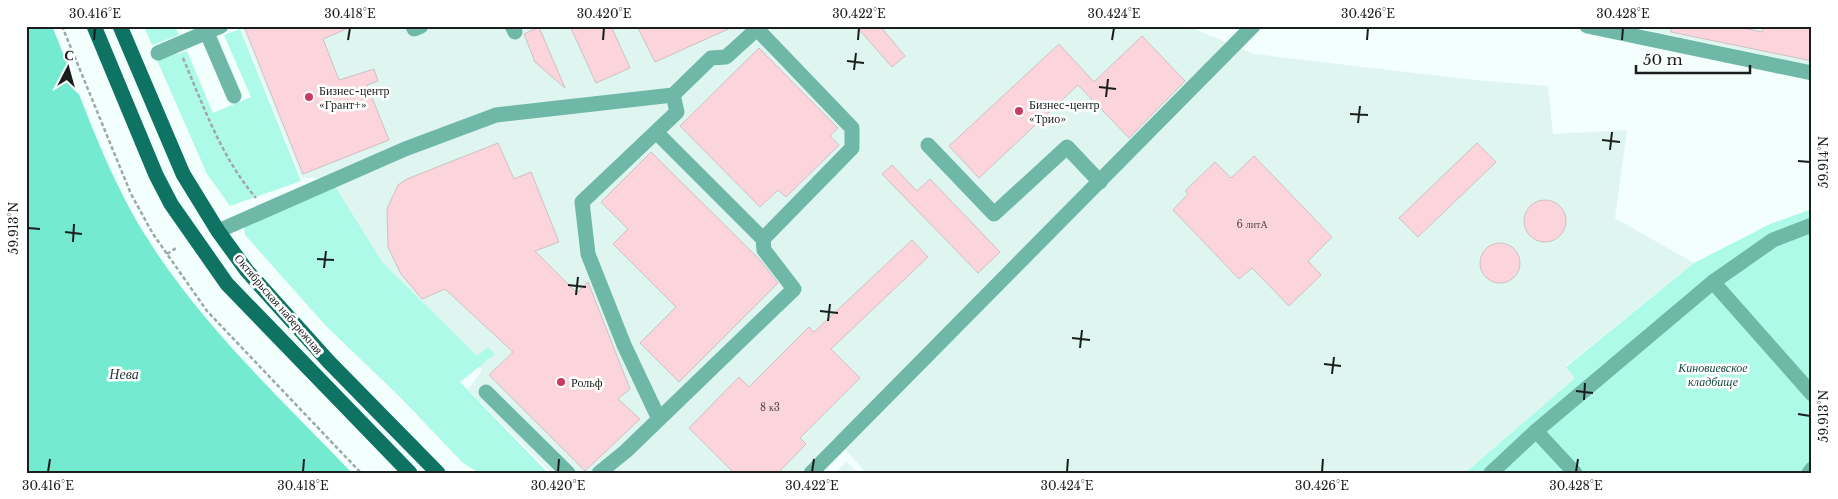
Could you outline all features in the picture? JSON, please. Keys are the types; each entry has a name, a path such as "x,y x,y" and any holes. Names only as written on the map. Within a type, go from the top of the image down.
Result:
{"main road":[{"name":"Октябрьская набережная","path":"94,26 156,175 171,204 221,276 410,473"},
{"name":"Октябрьская набережная","path":"120,26 183,174 218,231 247,271 329,362 438,473"}],"street":[{"path":"413,26 414,29 421,26"},
{"path":"811,473 1253,26"},
{"path":"1587,26 1812,73"},
{"path":"158,53 210,28 234,96"},
{"path":"218,231 405,149 496,115 673,95 711,58 726,57 757,29 852,128 852,148 763,239"},
{"path":"659,420 624,345 588,254 582,202 658,133 677,112 673,95"},
{"path":"599,473 659,420 794,289 764,250 763,239 658,133"},
{"path":"928,145 994,214 1067,147 1100,182"},
{"path":"1492,473 1536,431 1713,282 1773,240 1812,225"},
{"path":"1713,282 1812,394"},
{"path":"486,392 568,473"},
{"path":"1536,431 1574,473"},
{"path":"1809,473 1812,469"}],"path":[{"path":"62,26 131,194 167,254 207,311 361,473"},
{"path":"178,45 220,145 238,177 267,210"},
{"path":"167,254 176,248"}],"shaded area":[{"path":"241,26 1187,26 1254,54 1475,80 1548,86 1553,134 1627,130 1615,218 1694,263 1566,366 1575,378 1465,473 866,473 835,437 800,473 552,473 468,390 482,370 374,260 322,178 302,178"},
{"path":"1629,26 1812,26 1812,66 1792,61"},
{"path":"847,462 857,473 835,473"}],"green space":[{"path":"144,26 175,26 179,35 152,45"},
{"path":"240,29 301,181 230,206 207,174 157,60 187,51 213,113 251,97 224,35"},
{"path":"335,186 382,262 477,356 488,347 495,354 460,382 548,473 479,473 463,463 399,396 326,326 245,235 244,226"},
{"name":"Киновиевское кладбище","path":"1812,209 1812,473 1465,473 1575,378 1566,367 1694,263 1770,224"}],"water":[{"name":"Нева","path":"26,26 52,26 104,156 128,206 164,264 188,296 240,357 352,473 26,473"}],"building":[{"name":"Бизнес-центр «Грант+»","path":"244,26 353,26 323,39 339,80 374,69 378,81 367,85 389,140 303,174"},
{"path":"570,26 611,26 630,68 596,83"},
{"path":"637,26 735,26 655,62"},
{"path":"856,26 880,26 905,56 892,67"},
{"path":"1671,26 1734,26 1762,32 1763,26 1812,26 1812,61 1671,32"},
{"path":"539,27 565,88 535,62 524,34"},
{"path":"1142,36 1185,81 1129,138 1078,85 979,178 949,146 1059,44 1094,82"},
{"path":"759,48 838,128 830,136 839,145 786,197 778,190 760,207 680,126"},
{"path":"498,143 514,179 531,172 559,242 535,251 577,293 588,282 630,389 618,399 640,419 585,471 489,375 513,352 445,289 422,299 401,274 388,247 387,209 398,185 407,179"},
{"path":"1477,143 1496,162 1418,237 1399,218"},
{"path":"651,152 760,260 778,283 679,382 640,343 676,307 613,244 628,229 601,202"},
{"path":"1254,156 1332,237 1308,261 1321,275 1289,306 1252,268 1239,279 1173,210 1188,194 1185,191 1215,162 1231,178"},
{"path":"892,165 917,191 930,179 1000,252 978,273 882,174"},
{"path":"1549,200 1557,203 1563,209 1566,221 1563,233 1557,239 1541,242 1533,239 1527,233 1524,217 1527,209 1533,203"},
{"path":"912,240 928,257 831,349 860,378 800,438 806,444 778,473 734,473 689,428 739,377 749,387 809,327 814,332"},
{"path":"1500,243 1514,249 1520,263 1514,277 1500,283 1486,277 1480,263 1486,249"}],"place":[{"name":"Бизнес-центр «Грант+»","path":"309,97"},
{"name":"Бизнес-центр «Трио»","path":"1019,111"},
{"name":"Рольф","path":"561,382"}]}
